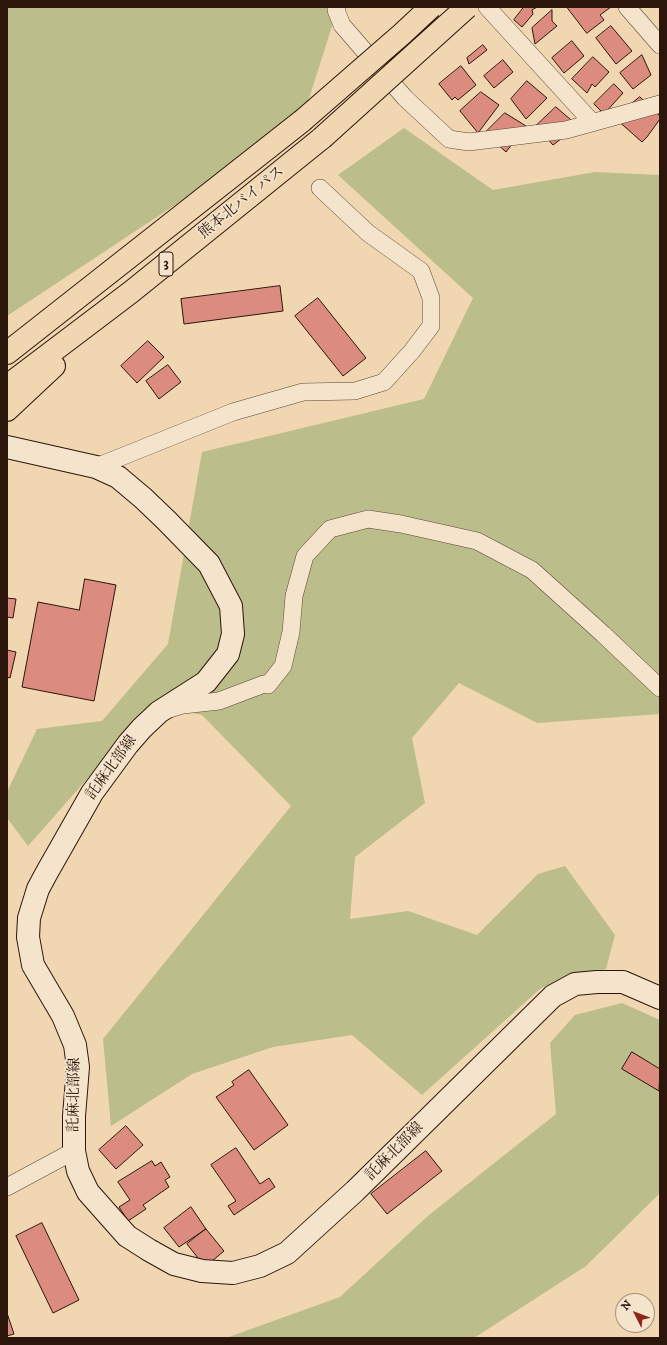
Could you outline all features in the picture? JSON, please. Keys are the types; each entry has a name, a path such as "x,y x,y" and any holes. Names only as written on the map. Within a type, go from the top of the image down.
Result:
{"highway":[{"name":"熊本北バイパス","path":"7,353 302,121 431,7"},
{"name":"熊本北バイパス","path":"7,386 131,292 322,138 467,7"},
{"path":"7,339 302,121"},
{"path":"7,410 131,292"}],"main road":[{"name":"託麻北部線","path":"7,447 96,467 118,477 143,498 209,564 231,606 233,634 228,654 206,682 159,712 128,744 92,793 38,890 29,918 28,937 33,965 64,1016 75,1045 78,1067 74,1116 74,1151 78,1171 88,1192 127,1236 174,1264 202,1271 233,1273 260,1266 274,1260 287,1253 305,1238 355,1191 553,996 575,984 623,982 660,998"}],"street":[{"path":"337,7 336,10 342,25 405,98 449,139 469,142 566,130 660,104"},
{"path":"488,7 592,122"},
{"path":"627,7 660,45"},
{"path":"96,467 233,412 303,392 355,391 384,382 412,351 431,326 431,298 421,272 368,233 320,188"},
{"path":"159,712 183,705 219,701 264,684 268,685 282,666 291,632 294,596 305,556 330,529 368,519 401,524 477,541 532,570 660,688"},
{"path":"7,1187 74,1151"}],"green space":[{"path":"7,7 338,7 302,121 7,316"},
{"path":"404,128 493,190 595,172 660,175 660,714 537,723 459,683 412,738 425,803 355,857 350,919 408,911 477,935 538,874 565,866 615,935 606,969 541,988 422,1095 352,1035 273,1047 192,1074 111,1126 103,1039 291,806 202,715 153,704 28,846 7,818 7,792 37,729 102,721 168,644 202,452 424,399 473,298 338,175"},
{"path":"622,1003 660,1020 660,1193 586,1266 474,1338 226,1338 340,1297 429,1215 556,1114 550,1043 575,1015"}],"building":[{"path":"524,7 537,7 532,10 533,14 522,27 514,20"},
{"path":"567,7 611,7 600,15 604,20 587,33"},
{"path":"552,10 552,21 557,26 535,44 532,28"},
{"path":"611,26 632,51 616,64 596,38"},
{"path":"572,41 584,56 564,73 552,58"},
{"path":"483,45 487,50 469,64 467,58"},
{"path":"642,55 651,75 633,89 620,73"},
{"path":"593,57 609,72 595,87 592,84 587,93 572,79"},
{"path":"503,60 513,72 494,88 484,76"},
{"path":"461,66 476,85 458,100 455,97 452,100 439,84"},
{"path":"527,81 547,98 526,119 511,99"},
{"path":"614,84 623,93 604,114 594,104"},
{"path":"481,92 499,105 478,133 460,111"},
{"path":"640,97 660,116 660,119 642,142 616,119 626,108"},
{"path":"556,107 578,126 553,145 536,126"},
{"path":"505,113 526,126 506,152 485,133"},
{"path":"280,286 283,311 184,324 181,299"},
{"path":"318,298 366,358 343,376 295,316"},
{"path":"148,341 164,357 137,383 121,366"},
{"path":"168,365 181,382 159,399 146,381"},
{"path":"85,579 116,585 94,701 22,687 38,602 79,610"},
{"path":"7,598 16,599 13,618 7,617"},
{"path":"7,650 16,652 10,678 7,677"},
{"path":"632,1052 660,1069 659,1091 622,1069"},
{"path":"249,1070 288,1125 254,1150 216,1097 234,1085 232,1082"},
{"path":"126,1126 143,1145 116,1169 99,1150"},
{"path":"236,1148 260,1184 269,1178 275,1187 234,1215 228,1206 236,1201 211,1165"},
{"path":"426,1151 442,1171 387,1214 371,1194"},
{"path":"152,1161 155,1166 161,1162 170,1177 165,1180 169,1187 143,1205 146,1209 128,1221 119,1207 130,1200 118,1182"},
{"path":"191,1207 206,1229 179,1247 164,1228"},
{"path":"42,1223 79,1300 53,1313 16,1236"},
{"path":"206,1229 224,1251 205,1267 187,1244"},
{"path":"7,1313 14,1334 7,1336"}]}
